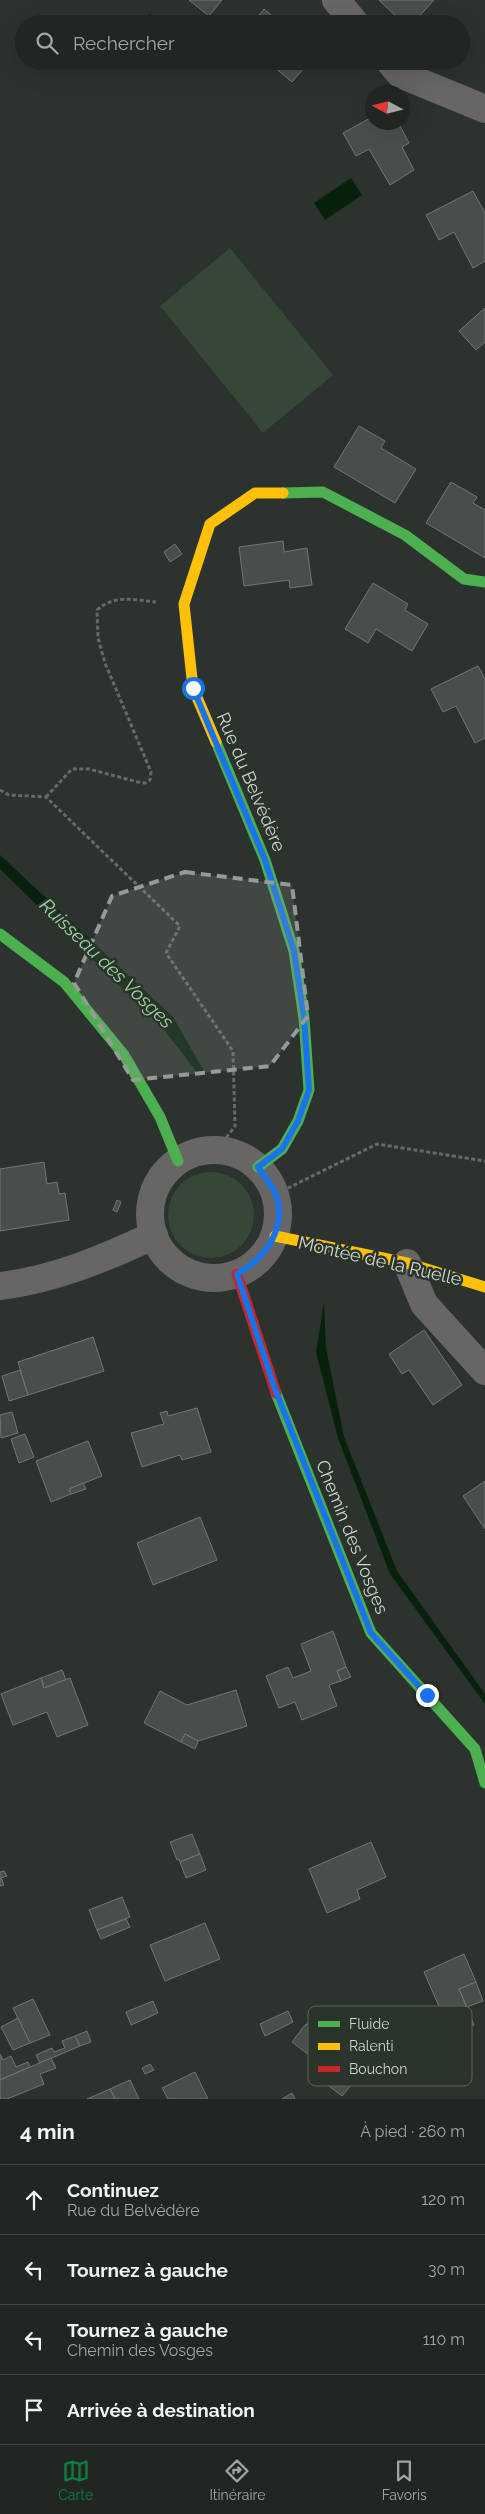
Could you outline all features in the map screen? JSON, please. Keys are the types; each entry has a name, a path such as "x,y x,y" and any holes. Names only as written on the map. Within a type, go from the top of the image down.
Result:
{"street":[{"path":"336,0 348,15"},
{"path":"397,70 400,74 485,109"},
{"name":"Rue du Belvédère","path":"258,1167 282,1149 298,1121 309,1090 304,1018 294,951 265,860 193,688 184,604 210,524 255,493 323,492 405,535 464,579 485,582"},
{"path":"0,934 64,982 124,1055 160,1117 178,1161"},
{"path":"218,1149 240,1154 258,1167 276,1194 278,1215 275,1236 266,1252 253,1265 237,1274 217,1278 191,1273 178,1267 163,1254 154,1235 150,1215 153,1194 163,1175 178,1161 197,1152 218,1149"},
{"path":"0,1286 18,1284 108,1257 154,1235"},
{"name":"Montée de la Ruelle","path":"275,1236 407,1264 485,1286"},
{"path":"407,1264 424,1304 485,1372"},
{"name":"Chemin des Vosges","path":"237,1274 275,1389 371,1633 475,1749 485,1783"}],"path":[{"path":"46,796 72,769 89,769 145,783 150,780 151,772 105,663 98,638 96,610 105,602 117,598 184,604"},
{"path":"0,791 9,795 46,796 180,926 166,953 233,1051 235,1126 218,1149"},
{"path":"276,1194 377,1144 485,1161"}],"highlighted area":[{"path":"185,872 292,885 308,1016 270,1066 133,1080 74,983 112,896"}],"shaded area":[{"path":"230,248 333,375 263,433 160,306"},
{"path":"211,1172 227,1175 235,1179 247,1191 251,1199 254,1215 251,1231 247,1239 235,1251 227,1255 211,1258 195,1255 187,1251 175,1239 171,1231 168,1215 171,1199 175,1191 187,1179 195,1175"}],"water":[{"path":"351,178 362,195 325,220 314,203"},
{"name":"Ruisseau des Vosges","path":"0,855 173,1017 205,1073 199,1075 161,1026 0,869"},
{"path":"324,1303 326,1348 344,1437 397,1571 485,1694 485,1704 390,1574 338,1438 316,1352"}],"building":[{"path":"189,0 222,0 208,15"},
{"path":"379,0 434,0 420,15 395,15"},
{"path":"264,9 271,15 259,15"},
{"path":"278,70 302,70 292,82"},
{"path":"365,121 365,130 402,130 409,143 402,147 414,170 390,185 369,149 356,156 343,133"},
{"path":"473,191 485,213 485,261 473,268 454,232 439,240 426,215"},
{"path":"485,308 485,342 476,350 459,331"},
{"path":"359,426 385,441 381,448 416,469 395,503 334,467"},
{"path":"451,482 477,497 473,503 485,510 485,558 426,523"},
{"path":"283,541 284,552 307,548 312,585 290,588 289,580 244,586 239,547"},
{"path":"175,544 182,554 170,562 164,552"},
{"path":"373,583 408,604 405,610 428,624 412,651 376,629 368,643 345,629"},
{"path":"478,666 485,679 485,738 475,743 456,706 443,712 431,689"},
{"path":"44,1162 47,1184 57,1182 59,1194 65,1193 69,1220 0,1231 0,1169"},
{"path":"117,1200 121,1202 117,1212 113,1210"},
{"path":"424,1330 462,1385 433,1405 409,1370 402,1374 389,1354"},
{"path":"93,1337 104,1371 28,1395 18,1362"},
{"path":"20,1370 28,1395 9,1401 2,1376"},
{"path":"197,1408 211,1452 182,1460 180,1455 142,1467 131,1433 164,1424 160,1413 167,1411 168,1416"},
{"path":"12,1412 18,1433 1,1438 0,1415"},
{"path":"25,1434 34,1457 19,1463 11,1439"},
{"path":"88,1441 102,1476 69,1489 71,1494 51,1502 36,1461"},
{"path":"485,1481 485,1529 463,1496"},
{"path":"83,1483 86,1489 71,1494 69,1489"},
{"path":"200,1517 217,1560 153,1585 137,1543"},
{"path":"333,1631 346,1667 337,1671 341,1681 329,1685 337,1706 302,1720 295,1702 279,1708 266,1676 288,1667 293,1678 311,1671 301,1644"},
{"path":"346,1667 351,1677 341,1681 337,1671"},
{"path":"62,1670 66,1680 44,1688 41,1678"},
{"path":"41,1678 44,1688 70,1678 88,1725 57,1737 47,1712 13,1725 1,1694"},
{"path":"236,1690 247,1726 198,1741 185,1734 181,1742 144,1723 160,1691 187,1705"},
{"path":"185,1734 198,1741 195,1749 181,1742"},
{"path":"192,1834 200,1854 180,1862 179,1859 177,1860 170,1842"},
{"path":"371,1842 386,1877 357,1890 360,1899 327,1913 309,1869"},
{"path":"200,1854 206,1870 186,1878 180,1862"},
{"path":"4,1871 7,1876 1,1878 4,1885 0,1886 0,1872"},
{"path":"122,1897 130,1917 97,1930 89,1910"},
{"path":"126,1919 130,1927 101,1939 97,1930"},
{"path":"205,1923 220,1959 165,1981 150,1945"},
{"path":"464,1954 476,1982 459,1989 466,2006 439,2006 424,1972"},
{"path":"476,1982 483,2001 467,2006 459,1989"},
{"path":"33,1999 50,2035 30,2043 13,2008"},
{"path":"153,2001 158,2013 131,2025 126,2012"},
{"path":"288,2011 293,2022 265,2036 260,2024"},
{"path":"18,2018 30,2043 13,2050 1,2027"},
{"path":"308,2024 308,2054 292,2042"},
{"path":"87,2031 91,2042 80,2046 75,2036"},
{"path":"75,2036 80,2046 40,2063 36,2055 52,2048 54,2052 65,2048 62,2041"},
{"path":"0,2054 3,2060 11,2056 16,2067 28,2062 30,2067 0,2080"},
{"path":"51,2058 56,2068 40,2074 44,2084 7,2099 0,2099 0,2080"},
{"path":"150,2064 154,2070 145,2074 142,2068"},
{"path":"195,2072 208,2099 168,2099 162,2088"},
{"path":"130,2080 139,2099 115,2099 110,2089"},
{"path":"329,2086 350,2086 342,2096"},
{"path":"110,2089 115,2099 87,2099"},
{"path":"292,2093 295,2099 282,2099"}],"traffic: fast":[{"path":"283,493 323,492 405,535 464,579 485,582"},
{"path":"216,742 265,860 294,951 304,1018 309,1090 298,1121 282,1149 258,1167"},
{"path":"0,934 64,982 124,1055 160,1117 178,1161"},
{"path":"276,1393 371,1633 475,1749 485,1783"}],"traffic: slow":[{"path":"216,742 193,688 184,604 210,524 255,493 283,493"},
{"path":"275,1236 407,1263 485,1287"}],"traffic: jam":[{"path":"237,1274 276,1393"}],"route":[{"path":"193,688 265,860 294,951 304,1018 309,1090 298,1121 282,1149 258,1167 276,1194 278,1215 275,1236 266,1252 253,1265 237,1274 275,1389 371,1633 427,1695"}]}
